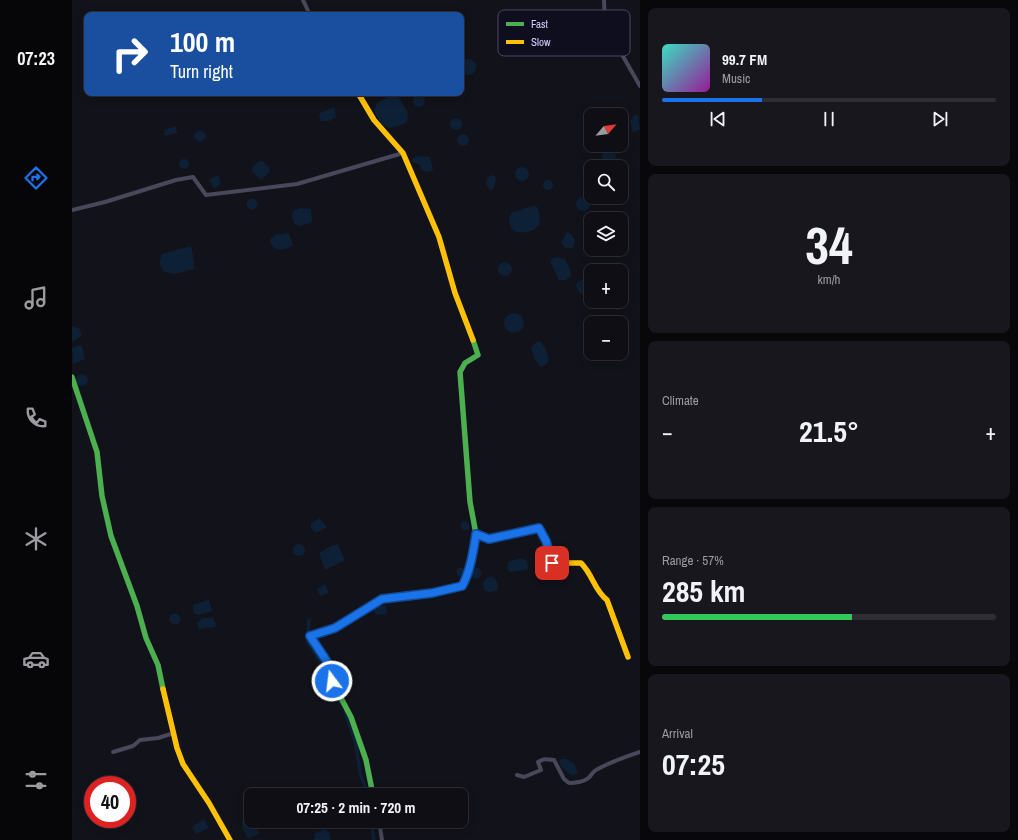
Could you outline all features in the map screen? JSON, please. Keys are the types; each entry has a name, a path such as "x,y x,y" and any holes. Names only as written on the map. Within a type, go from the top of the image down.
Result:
{"street":[{"path":"303,0 309,12"},
{"path":"604,0 604,10"},
{"path":"623,56 640,86"},
{"path":"360,96 374,120 403,153 439,237 455,293 478,355 465,363 460,372 461,402 466,428 470,502 476,534 474,550 467,570 468,577 462,586 432,593 382,599 335,628 310,636 326,660 332,681 351,717 366,760 372,788"},
{"path":"72,210 105,202 176,180 193,177 206,195 297,184 403,153"},
{"path":"72,377 97,452 102,496 111,536 137,606 146,638 158,665 183,764 209,803 230,840"},
{"path":"476,534 489,539 539,528 546,541 552,563 581,563 588,571 599,594 607,600 610,605 628,657"},
{"path":"113,752 133,746 140,740 158,738 174,733"},
{"path":"517,775 524,776 541,770 538,762 543,759 548,759 554,760 564,779 569,783 580,782 587,779 594,771 622,757 640,752"},
{"path":"379,828 382,840"}],"water":[{"path":"468,59 474,61 476,67 474,73 468,75 464,74 464,60"},
{"path":"390,96 398,96 408,113 407,122 395,127 386,127 380,121 374,110 377,103"},
{"path":"416,96 422,96 425,99 425,103 421,107 417,107 413,103 413,99"},
{"path":"334,107 336,117 329,121 321,121 319,117 320,113"},
{"path":"634,115 638,115 640,129 633,133 630,121"},
{"path":"456,118 460,120 462,124 460,128 456,130 452,128 450,124 452,120"},
{"path":"176,126 177,133 165,136 164,130"},
{"path":"198,131 202,131 204,132 204,140 198,141 195,138 195,134"},
{"path":"461,134 465,134 469,140 465,146 461,146 457,142 457,138"},
{"path":"603,152 616,153 615,160 602,159"},
{"path":"419,156 430,157 433,170 428,172 422,171 420,165 411,161 413,158"},
{"path":"182,159 186,159 188,160 188,168 182,169 179,166 179,162"},
{"path":"262,160 270,171 261,180 252,171 253,166"},
{"path":"519,167 525,167 529,171 529,177 525,181 519,181 515,177 515,171"},
{"path":"218,175 221,184 214,189 209,180"},
{"path":"491,175 495,176 496,179 493,190 490,190 486,184 487,178"},
{"path":"548,180 553,185 548,190 543,185"},
{"path":"583,197 584,204 590,204 588,209 583,211 578,209 576,204 578,199"},
{"path":"252,198 256,200 258,204 256,208 252,210 248,208 246,204 248,200"},
{"path":"536,205 540,217 538,226 527,232 515,231 511,227 509,221 511,213"},
{"path":"300,208 311,209 312,222 300,226 295,224 292,217 293,211"},
{"path":"567,232 571,234 575,240 573,248 566,248 561,243"},
{"path":"289,233 293,245 282,250 278,250 273,247 270,240 275,235"},
{"path":"191,246 194,269 176,274 164,272 160,264 162,254"},
{"path":"558,257 565,259 571,272 571,276 566,280 559,280 550,262 553,258"},
{"path":"505,262 510,264 512,269 510,274 505,276 500,274 498,269 500,264"},
{"path":"584,279 584,293 580,294 575,284"},
{"path":"614,308 624,308 617,311"},
{"path":"510,313 518,313 524,319 524,327 518,333 510,333 504,327 504,319"},
{"path":"72,326 79,328 82,336 72,342"},
{"path":"536,342 540,342 542,344 548,355 547,364 541,367 535,360 531,348"},
{"path":"80,345 82,346 85,359 73,364 72,348"},
{"path":"80,374 84,374 88,380 84,386 80,386 76,382 76,378"},
{"path":"320,518 327,527 316,533 311,528 311,523"},
{"path":"463,522 467,522 469,526 467,530 463,530 461,528 461,524"},
{"path":"299,544 303,546 305,550 303,554 299,556 295,554 293,550 295,546"},
{"path":"333,545 338,545 345,560 325,570 319,553"},
{"path":"523,558 527,561 528,568 526,570 510,572 507,568 509,561"},
{"path":"461,567 466,572 461,577 456,572"},
{"path":"474,568 478,568 480,569 480,577 474,578 471,575 471,571"},
{"path":"493,576 496,579 498,587 497,591 488,592 484,590 483,583 486,578"},
{"path":"325,584 329,593 320,596 317,589"},
{"path":"209,600 212,611 198,615 194,613 193,605"},
{"path":"386,605 387,614 376,615 372,607"},
{"path":"175,613 179,615 181,619 179,623 175,625 171,623 169,619 171,615"},
{"path":"202,618 213,618 216,624 215,627 199,629 197,624"},
{"path":"562,759 567,759 574,764 578,773 574,776 567,772 559,761"},
{"path":"204,819 209,828 196,834 192,827"},
{"path":"244,820 244,828 257,828 259,834 248,839 243,830 242,821"},
{"path":"325,829 329,832 331,840 314,840 315,833"}],"waterway":[{"path":"309,620 307,641 320,661 323,677 341,703"},
{"path":"345,712 356,744 360,773 365,788"},
{"path":"372,828 374,840"}],"traffic: fast":[{"path":"473,340 478,355 465,363 460,372 470,502 476,534 489,539 539,528"},
{"path":"72,377 97,452 102,496 111,536 137,606 146,638 158,665 163,689"},
{"path":"372,788 366,760 351,717 332,681 326,660 311,636 335,628 382,599 432,593 462,586 469,568 476,534"}],"traffic: slow":[{"path":"360,96 374,120 403,153 439,237 455,293 473,340"},
{"path":"539,528 546,541 552,563 581,563 588,572 599,592 607,600 628,657"},
{"path":"163,689 177,748 183,764 209,803 230,840"}],"route":[{"path":"332,681 326,660 310,636 335,628 382,599 412,594 432,593 462,586 468,577 467,570 474,550 476,534 489,539 539,528 546,541 552,563"}]}
